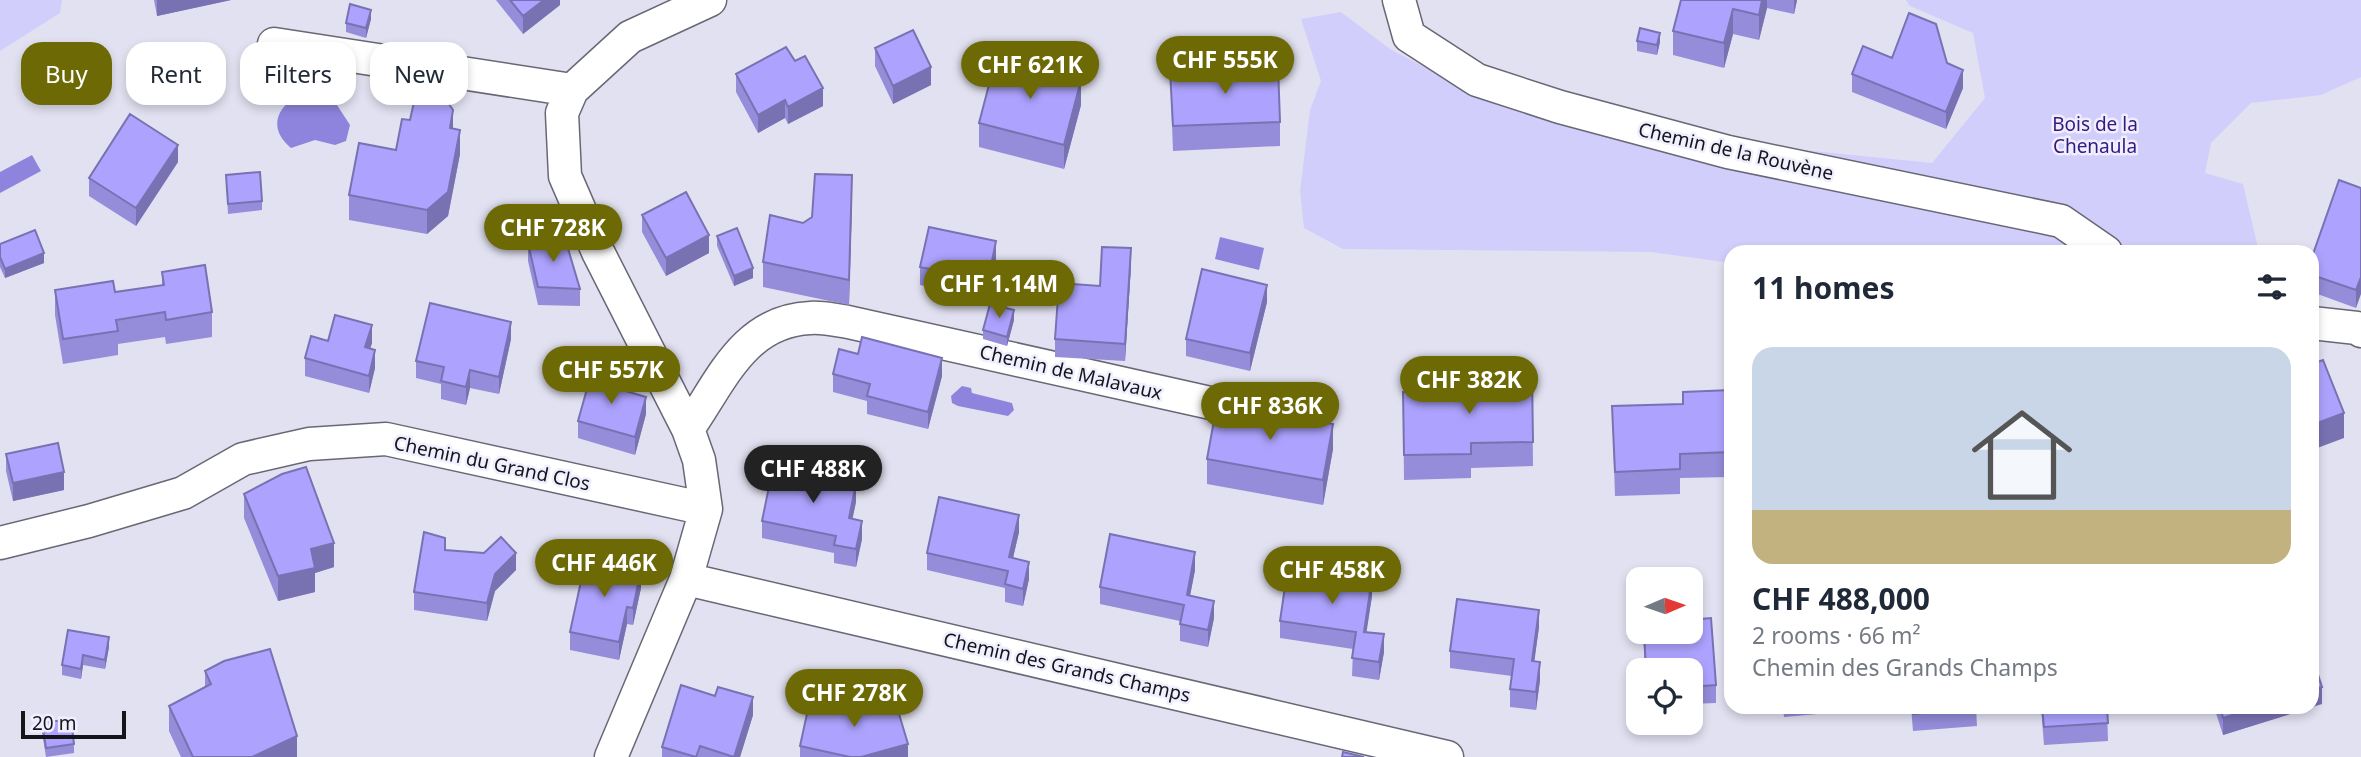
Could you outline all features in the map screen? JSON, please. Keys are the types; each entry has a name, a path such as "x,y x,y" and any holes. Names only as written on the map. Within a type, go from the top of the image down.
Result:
{"street":[{"path":"611,757 686,579 706,509 699,460 688,429 598,252 565,176 562,113 572,90 630,37 710,0"},
{"name":"Chemin de la Rouvène","path":"1399,0 1409,36 1477,80 1560,107 1728,152 2061,221 2096,245"},
{"path":"356,57 572,90"},
{"name":"Chemin de Malavaux","path":"688,429 733,357 764,329 809,317 848,322 1215,404"},
{"path":"2319,324 2357,328 2361,331"},
{"name":"Chemin du Grand Clos","path":"0,543 89,521 183,493 243,459 309,444 386,439 706,509"},
{"name":"Chemin des Grands Champs","path":"686,579 1447,757"}],"green space":[{"path":"0,0 62,0 60,13 0,51"},
{"name":"Bois de la Chenaula","path":"1906,0 2361,0 2361,77 2321,95 2251,103 2211,143 2205,173 2243,184 2257,245 1724,245 1724,262 1651,252 1343,249 1304,228 1300,191 1310,110 1321,81 1301,19 1341,12 1390,49 1480,96 1582,128 1932,163 1985,98 1973,33 1910,6"}],"shaded area":[{"path":"286,105 337,105 350,125 346,141 335,145 315,140 291,148 280,135 278,128 277,121"},
{"path":"32,155 41,171 0,193 0,172"},
{"path":"1220,237 1264,248 1259,270 1215,259"},
{"path":"962,386 971,388 972,393 1012,403 1014,410 1008,416 958,406 952,403 951,396"}],"building":[{"path":"510,0 544,0 523,16"},
{"path":"1681,0 1762,0 1759,15 1733,9 1724,43 1673,31"},
{"path":"350,4 371,10 366,28 346,23"},
{"path":"1909,13 1936,24 1947,63 1963,70 1946,112 1852,74 1863,46 1892,58"},
{"path":"1640,28 1660,33 1657,45 1637,41"},
{"path":"913,30 931,67 893,86 875,48"},
{"path":"786,47 795,61 805,56 823,88 788,107 785,100 758,115 736,74"},
{"path":"996,58 1081,80 1064,145 979,123"},
{"path":"1278,66 1280,122 1173,126 1170,70"},
{"path":"413,105 450,105 453,110 450,128 460,130 448,192 427,210 349,195 359,143 396,150 402,119 410,120"},
{"path":"130,114 178,145 136,208 89,178"},
{"path":"260,172 262,201 228,204 226,175"},
{"path":"815,174 852,175 849,280 763,262 770,215 803,223 812,217"},
{"path":"2339,180 2361,188 2361,277 2356,290 2319,277 2319,245 2316,245"},
{"path":"686,192 709,235 666,258 642,215"},
{"path":"929,227 996,241 988,281 920,267"},
{"path":"737,228 753,268 734,276 717,236"},
{"path":"35,230 44,253 5,269 0,257 0,244"},
{"path":"564,235 580,289 538,287 528,243"},
{"path":"1102,247 1131,248 1125,344 1055,339 1059,283 1100,286"},
{"path":"205,265 212,312 166,320 165,312 116,320 118,331 63,339 55,290 113,281 115,292 164,285 162,272"},
{"path":"1202,269 1267,285 1250,353 1186,339"},
{"path":"430,303 511,322 499,377 470,370 466,387 441,381 444,367 416,361"},
{"path":"990,304 1014,310 1007,337 983,330"},
{"path":"335,315 372,325 365,347 375,350 369,376 305,358 311,336 328,341"},
{"path":"862,337 942,358 928,412 867,396 870,384 833,374 839,349 858,354"},
{"path":"2323,360 2344,413 2319,422 2319,361"},
{"path":"592,371 622,379 619,389 646,397 635,437 578,421"},
{"path":"1532,374 1533,442 1471,443 1471,454 1404,455 1403,392 1474,391 1474,375"},
{"path":"1724,390 1724,452 1680,454 1680,469 1615,472 1612,406 1683,404 1683,392"},
{"path":"1217,404 1333,424 1323,480 1207,459"},
{"path":"58,443 64,472 13,483 6,454"},
{"path":"306,467 334,543 311,549 315,568 278,576 244,494 282,474"},
{"path":"773,467 856,484 849,518 862,521 856,549 834,545 836,536 762,521"},
{"path":"939,497 1019,515 1009,557 1029,562 1023,589 1005,584 1008,571 927,553"},
{"path":"424,532 445,538 445,550 484,553 501,537 516,553 495,574 487,603 414,592"},
{"path":"1110,534 1195,552 1187,595 1214,601 1208,630 1180,624 1184,605 1100,587"},
{"path":"586,558 641,570 633,608 627,607 619,642 570,632"},
{"path":"1288,566 1372,578 1364,632 1384,634 1379,662 1352,658 1356,632 1280,621"},
{"path":"1457,599 1539,610 1532,661 1540,662 1536,692 1510,689 1514,659 1450,651"},
{"path":"1711,618 1716,685 1703,686 1703,658 1645,658 1645,644 1703,644 1703,619"},
{"path":"68,630 109,637 105,660 83,655 81,669 62,665"},
{"path":"270,649 297,736 252,757 193,757 169,706 211,684 205,671 224,661"},
{"path":"681,685 715,696 718,687 753,697 734,757 700,746 696,757 662,747"},
{"path":"894,697 908,744 861,757 800,746 810,700 852,709"},
{"path":"2043,714 2107,714 2108,723 2044,727"},
{"path":"71,719 74,744 46,748 42,723"},
{"path":"1343,752 1364,757 1342,757"}]}
